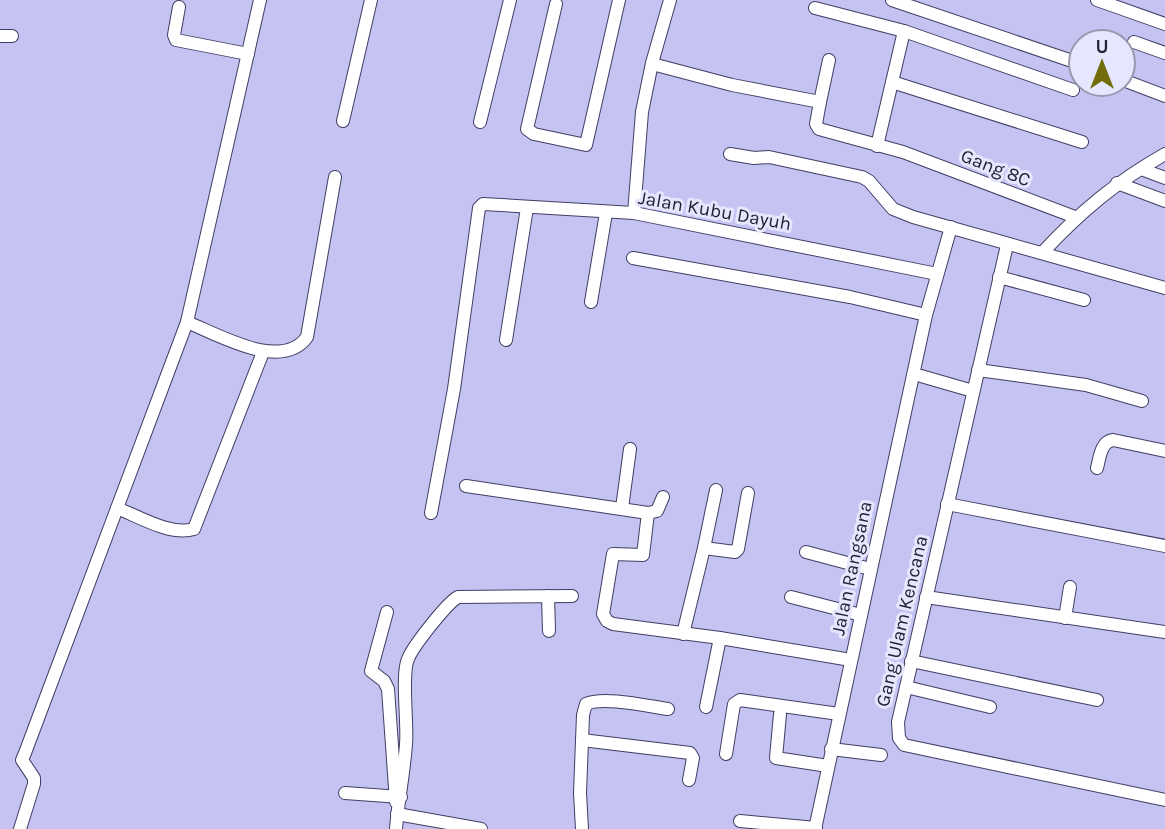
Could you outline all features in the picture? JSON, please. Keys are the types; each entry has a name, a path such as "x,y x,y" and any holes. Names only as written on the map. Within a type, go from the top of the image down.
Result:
{"street":[{"path":"20,829 34,783 34,778 22,760 24,752 187,322 260,0"},
{"path":"344,121 371,0"},
{"path":"480,122 510,0"},
{"path":"556,4 527,129 534,134 586,145 619,0"},
{"path":"634,214 642,113 652,63 670,0"},
{"path":"892,0 1067,59"},
{"path":"1097,0 1165,24"},
{"path":"179,7 174,35 176,40 248,54"},
{"path":"816,8 904,31 1067,88"},
{"path":"877,146 904,31"},
{"path":"1137,43 1165,53"},
{"path":"656,65 732,85 820,102 829,60"},
{"path":"892,82 1082,142"},
{"path":"1137,85 1165,96"},
{"name":"Gang 8C","path":"820,102 817,127 903,152 1075,217"},
{"path":"730,154 754,158 769,157 862,177 874,186 893,209 1007,245 1165,288"},
{"path":"1042,253 1075,217 1117,183 1164,155"},
{"path":"1141,169 1165,178"},
{"path":"187,322 262,352 300,347 307,337 335,177"},
{"path":"1117,183 1165,201"},
{"name":"Jalan Kubu Dayuh","path":"431,513 454,389 474,240 483,204 634,214 937,274"},
{"path":"506,340 519,244 527,208"},
{"path":"591,302 606,214"},
{"name":"Jalan Rangsana","path":"816,828 926,315 951,226"},
{"name":"Gang Ulam Kencana","path":"1007,245 905,687 898,722 899,738 904,745 1165,800"},
{"path":"633,257 850,297 926,315"},
{"path":"999,277 1084,300"},
{"path":"117,508 175,530 194,529 262,352"},
{"path":"978,370 1086,385 1142,401"},
{"path":"921,376 973,391"},
{"path":"1097,468 1104,444 1108,441 1165,451"},
{"path":"622,508 630,449"},
{"path":"466,486 648,513 657,511 663,497"},
{"path":"683,634 705,548 716,490"},
{"path":"705,548 730,552 738,549 747,493"},
{"path":"947,504 1165,546"},
{"path":"648,513 643,555 612,554 603,614 607,621 851,660"},
{"path":"806,552 870,569"},
{"path":"1065,618 1070,587"},
{"path":"548,596 549,631"},
{"path":"398,803 404,767 407,662 435,620 458,597 572,596"},
{"path":"790,597 861,615"},
{"path":"926,597 1165,632"},
{"path":"387,611 371,667 373,674 384,681 388,689 398,803 397,829"},
{"path":"706,707 720,638"},
{"path":"911,661 1097,700"},
{"path":"905,687 990,707"},
{"path":"582,829 580,793 584,708 589,702 667,709"},
{"path":"726,754 736,702 839,715"},
{"path":"780,714 776,758 828,766"},
{"path":"582,740 690,753 693,758 689,780"},
{"path":"831,749 881,755"},
{"path":"345,793 398,803 481,829"},
{"path":"740,821 816,828"}]}
